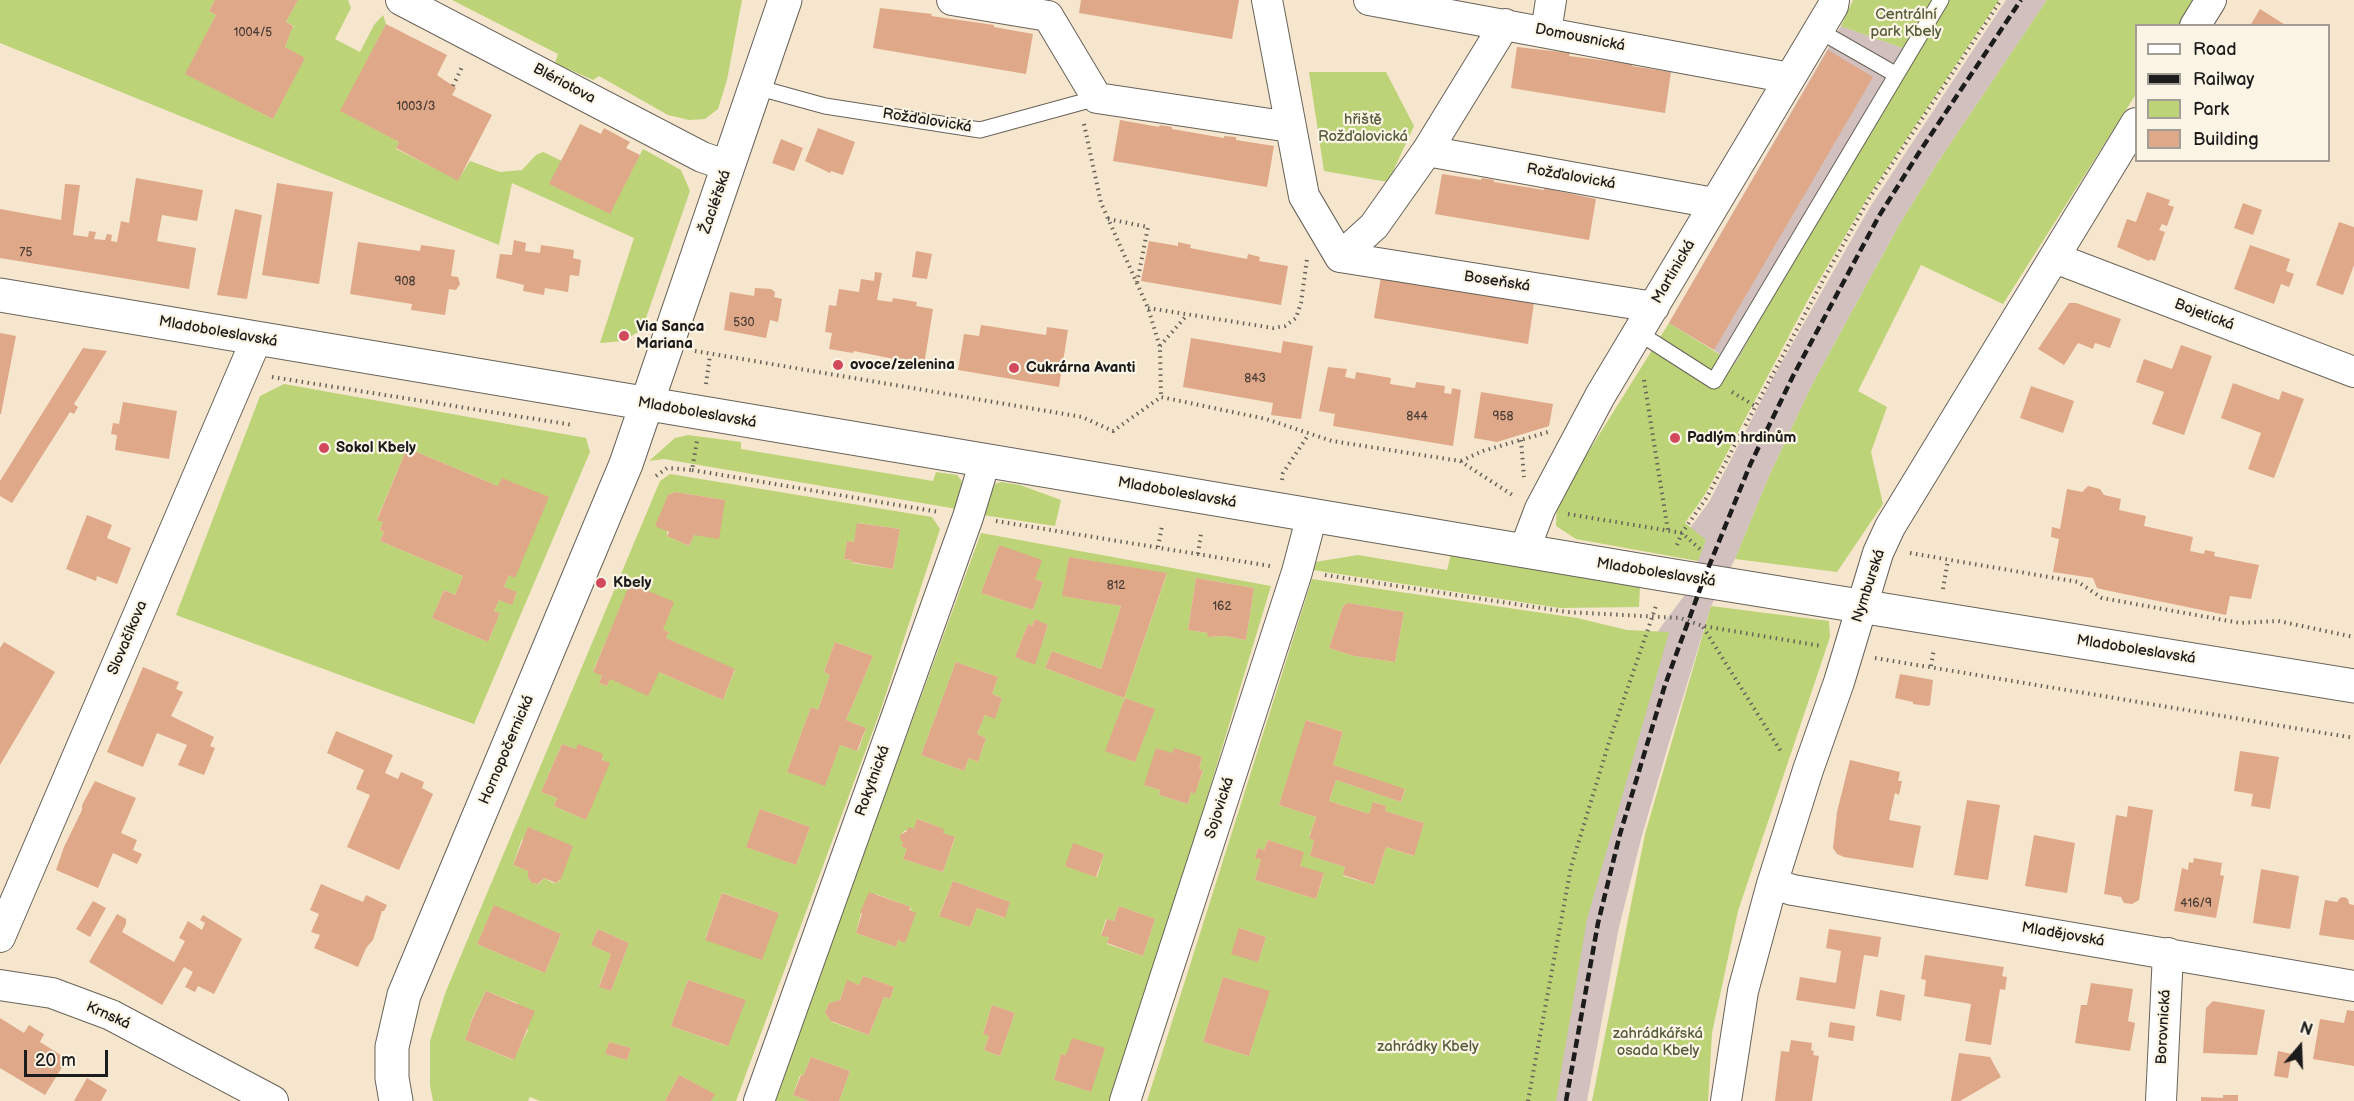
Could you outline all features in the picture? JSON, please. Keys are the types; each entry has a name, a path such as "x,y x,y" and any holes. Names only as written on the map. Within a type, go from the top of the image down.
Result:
{"main road":[{"name":"Žacléřská","path":"647,404 785,0"},
{"name":"Mladoboleslavská","path":"0,295 1668,575 2354,686"},
{"name":"Hornopočernická","path":"396,1101 392,1078 392,1047 395,1025 404,995 622,473 647,404"}],"street":[{"name":"Blériotova","path":"401,0 702,157 728,166"},
{"path":"952,0 1049,8 1088,101"},
{"path":"1268,0 1304,196 1340,257 1374,226 1427,151 1505,24"},
{"name":"Domousnická","path":"1369,0 1790,78"},
{"path":"1546,32 1551,0"},
{"name":"Martinická","path":"1524,551 1540,509 1588,419 1714,203 1833,6 1834,0"},
{"path":"2196,24 2211,0"},
{"name":"Rožďalovická","path":"1088,101 1290,127"},
{"name":"Nymburská","path":"1725,1101 1743,991 1772,884 1873,568 1890,527 2135,125"},
{"name":"Rožďalovická","path":"1427,151 1714,203"},
{"name":"Boseňská","path":"1340,257 1654,307"},
{"name":"Bojetická","path":"2055,258 2354,372"},
{"name":"Slovačíkova","path":"0,938 257,339"},
{"name":"Rokytnická","path":"759,1101 968,517 985,461"},
{"name":"Sojovická","path":"1125,1101 1297,572 1312,515"},
{"name":"Mladějovská","path":"1772,884 1793,890 2354,986"},
{"name":"Borovnická","path":"2161,1101 2169,953"},
{"name":"Krnská","path":"0,985 52,993 111,1015 273,1101"}],"lane":[{"path":"1638,335 1714,381 1941,0"},
{"path":"1818,30 1895,74"},
{"name":"Rožďalovická","path":"756,87 825,106 980,130 1088,101"}],"path":[{"path":"1528,1101 1571,867 1610,739 1651,616 1682,533 1707,497 1870,198 2001,0"},
{"path":"453,86 464,64"},
{"path":"1088,101 1101,203 1149,308 1160,347 1161,397"},
{"path":"1108,219 1148,227 1137,285"},
{"path":"1149,308 1273,328 1285,326 1296,318 1301,303 1308,252"},
{"path":"1160,347 1187,315"},
{"path":"1638,335 1668,531"},
{"path":"693,351 1082,417 1113,431 1161,397 1266,419 1332,441 1460,461 1517,498"},
{"path":"706,385 710,355"},
{"path":"269,377 573,425"},
{"path":"1739,396 1755,406"},
{"path":"1460,461 1483,451 1588,419"},
{"path":"1282,483 1283,473 1309,434"},
{"path":"692,470 698,435"},
{"path":"657,474 667,468 692,470 944,513"},
{"path":"993,521 1277,567"},
{"path":"1158,547 1162,526"},
{"path":"1198,554 1201,533"},
{"path":"1899,551 2004,567 2078,582 2102,598 2125,603 2240,623 2278,621 2354,637"},
{"path":"1267,565 1269,555"},
{"path":"1943,590 1948,560"},
{"path":"1321,575 1567,612 1680,618 1703,626 1848,651 1868,657 2354,738"},
{"path":"1703,626 1788,762 1808,770"}],"shaded area":[{"path":"2006,0 2047,0 1938,162 1898,227 1812,385 1770,474 1735,559 1711,606 1668,746 1619,927 1587,1101 1544,1101 1649,647 1684,596 1706,540 1690,528 1709,502 1775,374 1870,207"},
{"path":"1841,26 1911,51 1735,365 1669,323"}],"green space":[{"path":"0,0 215,0 209,11 216,15 186,74 273,119 304,58 285,47 292,27 295,27 286,22 298,0 348,0 351,8 335,39 360,52 374,25 383,15 386,24 341,111 399,142 396,149 458,180 470,161 500,172 522,170 536,155 543,152 562,161 550,184 609,213 643,149 681,170 690,191 646,318 638,332 623,341 600,343 634,238 512,183 499,245 0,43"},
{"path":"452,0 742,0 727,80 718,109 705,119 689,120 668,115 599,76 593,80 555,63 558,54"},
{"name":"Centrální park Kbely","path":"1853,0 1999,0 1866,200 1810,296 1706,493 1685,523 1706,540 1698,561 1576,539 1556,526 1557,502 1669,323 1735,364 1911,51 1841,26"},
{"path":"2047,0 2196,0 2181,24 2135,24 2135,96 2003,304 1921,265 1858,391 1887,407 1871,452 1883,504 1837,572 1735,559 1770,474 1812,385 1898,227 1938,162"},
{"name":"hřiště Rožďalovická","path":"1309,72 1386,72 1414,126 1388,182 1324,171"},
{"path":"284,384 586,438 590,452 474,724 176,615 260,396","holes":["407,448 498,486 515,577 509,575 504,587 517,593 512,604 499,600 494,611 500,613 488,642 432,618 444,590 455,595 463,576 380,541 384,532 380,530 383,522 377,519"]},
{"path":"688,435 741,442 741,449 933,481 936,472 957,475 963,488 957,509 664,459 649,461 675,438"},
{"path":"670,474 932,517 940,529 881,709 736,1101 711,1101 714,1094 679,1075 665,1101 540,1101 530,1097 528,1101 433,1101 430,1085 430,1041 446,991 660,481","holes":["675,492 725,500 694,535 689,546 667,536 668,495","858,523 900,529 893,569 852,563 852,560 844,559 847,541 854,542","631,583 663,630 669,632 666,638 735,670 723,700 659,672 610,679 607,686 599,683 602,676 593,671","835,642 873,656 846,720 866,728 858,751 840,745 825,785 787,772 811,707 818,710 830,675 824,672","562,744 603,759 586,820 554,806 557,798 541,792","760,809 810,827 796,865 747,847","522,839 561,877 559,882 553,883 544,878 539,884 532,883 528,878 528,871 513,865","722,893 779,913 705,939","494,906 561,934 545,973 477,944","598,929 629,943 611,991 599,986 611,954 591,945","688,980 745,1000 727,1046 671,1026","486,991 517,1003 528,1030 513,1060 465,1040 470,1023","609,1042 631,1048 627,1060 606,1054"]},
{"path":"1001,482 1020,485 1061,500 1055,526 983,515 995,484"},
{"path":"981,533 1271,586 1115,1101 839,1101 850,1071 811,1057 803,1076 800,1075 793,1095 809,1101 773,1101","holes":["999,545 1035,579 1043,582 1033,610 981,593","1069,557 1167,574 1124,698 1045,668 1052,651 1101,669 1121,606 1063,596","1196,578 1254,588 1246,640 1225,636 1208,637 1208,633 1188,630","1035,619 1048,626 1034,664 1015,657 1028,624 1032,626","956,662 998,677 992,694 1002,698 995,718 985,715 977,734 986,738 978,762 969,758 964,771 921,755","1125,698 1154,709 1135,762 1106,751","1174,749 1202,757 1199,769 1203,771 1195,793 1191,792 1188,804 1159,795 1160,790 1144,785","918,819 939,827 943,833 955,838 943,872 903,859 907,849 901,846 903,843 900,836 904,831 914,829","1073,844 1104,854 1097,877 1066,866","953,881 1010,902 1004,918 977,908 970,927 939,915","876,894 911,907 905,942 898,940 896,947 856,933 861,913","1119,906 1155,919 1143,956 1107,944 1109,937 1101,935 1106,919 1114,921","863,976 894,987 890,999 884,997 869,1035 832,1022 825,1013 829,1003 840,1000 847,981 859,985","992,1005 1015,1013 1000,1056 984,1050 989,1036 983,1033","1061,1054 1066,1055 1091,1092 1054,1080"]},
{"path":"1451,554 1640,586 1639,607 1560,608 1313,570 1315,562 1358,555 1447,570"},
{"name":"zahrádky Kbely","path":"1312,579 1577,618 1627,630 1669,632 1587,919 1556,1101 1147,1101","holes":["1348,603 1404,612 1395,662 1354,656 1329,648 1343,606","1307,720 1343,732 1333,765 1405,790 1401,802 1336,780 1329,801 1369,814 1374,802 1386,806 1385,811 1424,823 1413,856 1386,847 1374,885 1343,876 1345,867 1310,856 1314,840 1309,837 1316,817 1279,805","1268,840 1303,852 1300,866 1324,874 1316,899 1255,880 1261,859 1255,857 1258,848 1264,850","1239,928 1266,937 1258,962","1223,977 1269,991 1249,1056 1203,1042"]},
{"name":"zahrádkářská osada Kbely","path":"1711,606 1829,621 1830,637 1738,911 1712,1033 1708,1101 1592,1101 1645,834"}],"building":[{"path":"215,0 298,0 286,22 293,26 285,47 305,58 273,119 185,74 216,15 209,11"},
{"path":"1081,0 1239,0 1232,39 1079,13"},
{"path":"880,8 932,14 931,16 994,25 994,27 1033,34 1026,74 873,48"},
{"path":"2260,9 2284,24 2251,24"},
{"path":"386,24 447,55 437,75 456,88 452,95 492,115 458,181 396,148 399,142 340,111"},
{"path":"1517,47 1570,53 1569,56 1632,64 1632,66 1671,72 1665,113 1511,88"},
{"path":"1828,50 1873,77 1714,350 1669,323"},
{"path":"1120,120 1172,127 1172,129 1224,138 1224,136 1236,137 1236,140 1274,146 1267,187 1113,161"},
{"path":"580,124 601,134 604,128 630,142 626,148 640,155 610,214 549,184"},
{"path":"818,128 855,142 843,175 831,171 830,173 805,161"},
{"path":"781,139 803,148 794,171 772,163"},
{"path":"1442,174 1481,180 1482,178 1544,190 1544,188 1596,199 1589,240 1435,214"},
{"path":"136,178 203,190 197,221 162,215 157,241 196,248 189,289 0,258 0,209 61,220 65,184 80,185 73,235 88,237 89,231 96,232 94,239 105,240 107,234 112,235 111,241 117,242 121,221 129,223"},
{"path":"277,183 333,192 319,284 262,275"},
{"path":"2147,192 2170,200 2168,205 2174,207 2167,226 2162,224 2159,230 2165,232 2155,261 2150,259 2149,261 2117,247 2127,219 2136,222"},
{"path":"2243,203 2262,210 2253,235 2234,228"},
{"path":"235,209 262,215 247,299 217,295"},
{"path":"2339,222 2354,227 2354,265 2343,295 2316,285"},
{"path":"514,240 526,243 525,251 540,253 541,245 574,250 573,258 581,260 579,276 570,275 568,292 545,288 544,295 523,291 524,285 496,278 500,254 512,255"},
{"path":"1149,241 1178,246 1178,242 1191,245 1190,248 1247,259 1248,254 1260,257 1259,261 1288,266 1281,305 1141,281"},
{"path":"358,242 420,251 421,245 455,250 451,276 458,277 460,284 456,290 449,289 445,315 411,310 412,304 350,294"},
{"path":"2250,245 2290,259 2286,271 2294,274 2289,287 2281,284 2274,304 2234,289"},
{"path":"916,251 932,254 927,279 912,277"},
{"path":"875,272 882,273 877,300 892,302 893,298 917,302 916,306 933,309 924,365 854,351 853,353 829,349 832,333 825,332 829,305 836,306 839,289 859,292 861,279 874,281"},
{"path":"1381,277 1534,303 1528,344 1374,318"},
{"path":"755,288 771,289 775,292 774,297 782,299 778,322 770,320 766,338 724,330 730,292 754,296"},
{"path":"2069,303 2076,303 2121,319 2110,348 2095,343 2093,349 2078,343 2064,365 2038,349"},
{"path":"981,325 1046,335 1047,327 1068,330 1059,387 958,370 964,334 979,336"},
{"path":"0,333 16,336 1,414 0,414"},
{"path":"1191,338 1281,353 1283,341 1313,346 1301,419 1271,415 1273,403 1183,387"},
{"path":"2181,345 2212,356 2184,435 2152,424 2164,392 2136,382 2144,359 2172,369"},
{"path":"83,348 107,351 74,404 78,407 74,414 70,412 12,503 0,496 0,481"},
{"path":"1328,367 1347,369 1345,377 1355,379 1356,372 1391,378 1390,384 1415,388 1416,382 1445,386 1444,393 1451,394 1452,388 1461,390 1453,446 1333,426 1335,414 1319,411"},
{"path":"2233,383 2279,400 2282,391 2304,399 2274,478 2248,469 2261,433 2221,418"},
{"path":"2031,386 2074,401 2063,433 2020,418"},
{"path":"1481,392 1553,404 1549,426 1497,442 1474,438"},
{"path":"123,402 177,411 169,459 115,450 117,435 111,434 113,423 119,424"},
{"path":"407,448 498,486 502,478 549,497 515,578 509,575 504,587 517,592 512,605 499,600 494,611 500,613 488,642 432,618 444,590 455,595 463,576 380,541 384,532 380,530 383,522 377,520"},
{"path":"2088,486 2100,489 2104,495 2121,499 2119,510 2146,516 2144,526 2193,537 2190,551 2204,554 2205,550 2215,552 2214,556 2259,565 2251,599 2230,596 2226,615 2105,590 2097,588 2093,578 2053,572 2059,539 2051,537 2052,527 2060,529 2067,489 2082,492"},
{"path":"675,492 725,500 719,539 694,535 689,546 667,536 669,532 655,526 668,495"},
{"path":"87,515 112,525 107,538 131,548 117,584 97,576 96,581 66,569"},
{"path":"857,523 900,529 893,569 844,559 847,541 854,542"},
{"path":"999,545 1042,560 1035,579 1043,582 1033,610 981,593"},
{"path":"1069,557 1167,573 1124,698 1045,668 1052,651 1101,669 1121,606 1062,596"},
{"path":"1196,578 1254,588 1246,640 1225,636 1207,637 1208,633 1188,630"},
{"path":"630,583 674,602 663,630 669,632 666,638 735,669 723,700 659,672 648,696 610,679 607,686 599,683 602,676 593,672"},
{"path":"1348,603 1404,612 1395,662 1354,656 1329,648 1343,606"},
{"path":"1035,619 1048,625 1035,665 1015,657 1028,624 1032,626"},
{"path":"4,642 55,672 0,765 0,648"},
{"path":"835,642 873,656 846,720 866,728 857,751 840,745 825,786 787,772 811,707 818,710 830,675 824,672"},
{"path":"956,662 998,677 992,694 1002,698 995,719 985,715 977,734 986,738 978,762 969,758 964,771 921,755"},
{"path":"143,667 179,682 176,689 183,692 171,716 214,737 210,746 215,748 204,775 178,765 187,745 157,733 143,767 107,752"},
{"path":"1900,674 1933,680 1930,705 1913,704 1913,702 1895,698"},
{"path":"1125,698 1155,709 1135,762 1105,751"},
{"path":"1306,720 1343,732 1333,765 1405,789 1401,802 1336,780 1329,801 1369,814 1373,802 1386,806 1385,811 1424,823 1414,856 1386,847 1374,885 1343,875 1345,867 1310,856 1314,840 1309,838 1316,817 1279,805"},
{"path":"336,731 393,755 385,773 398,779 401,772 424,782 422,788 433,794 399,870 347,847 370,795 356,789 364,770 327,753"},
{"path":"562,744 576,749 578,744 603,754 602,760 610,763 586,820 554,806 557,798 541,792"},
{"path":"1156,748 1172,753 1174,748 1202,757 1199,769 1203,770 1195,794 1191,792 1188,804 1159,795 1160,790 1144,785"},
{"path":"2240,751 2279,757 2270,809 2251,806 2253,794 2234,791"},
{"path":"1850,760 1900,772 1898,781 1902,781 1899,795 1895,793 1889,820 1921,826 1913,868 1844,857 1837,854 1833,848 1837,812"},
{"path":"95,781 136,798 121,833 137,840 133,850 142,854 137,864 113,853 98,888 56,870 64,847 82,810 82,805"},
{"path":"1967,800 2000,805 1988,880 1954,875"},
{"path":"2128,806 2153,810 2139,900 2132,904 2124,903 2121,897 2104,894 2116,815 2127,817"},
{"path":"760,809 810,827 796,865 746,847"},
{"path":"917,819 944,829 943,833 955,837 943,872 903,859 907,849 901,846 903,843 900,835 907,831 908,827 914,829"},
{"path":"528,827 573,846 561,879 556,883 544,878 538,884 532,883 528,878 528,871 513,865"},
{"path":"2034,835 2075,843 2067,893 2025,886"},
{"path":"1268,840 1304,852 1300,866 1324,873 1316,899 1255,880 1261,859 1255,858 1258,848 1264,850"},
{"path":"1073,843 1104,854 1096,877 1065,866"},
{"path":"2194,858 2222,863 2220,875 2224,876 2216,918 2174,911 2182,868 2188,870 2189,862 2193,863"},
{"path":"2261,869 2299,876 2290,929 2253,923"},
{"path":"953,881 1010,902 1005,918 977,908 970,927 939,916"},
{"path":"321,884 363,902 366,895 387,905 382,911 373,940 366,948 358,967 314,948 320,935 311,932 319,914 310,910"},
{"path":"869,892 911,907 909,910 916,913 905,943 898,940 896,947 856,933 862,913 860,913"},
{"path":"722,893 779,913 762,960 705,940"},
{"path":"2344,897 2348,899 2349,904 2354,905 2354,940 2319,935 2325,900 2337,902"},
{"path":"93,901 106,908 90,937 76,929"},
{"path":"494,905 561,934 545,973 477,944"},
{"path":"1119,906 1155,919 1143,956 1107,943 1109,937 1101,936 1107,919 1114,921"},
{"path":"117,914 126,919 122,932 174,962 185,941 179,938 188,921 202,930 205,923 200,920 203,915 242,939 214,994 198,986 195,992 185,987 193,972 184,967 162,1005 89,962"},
{"path":"1239,928 1266,937 1258,962 1231,954"},
{"path":"598,929 629,943 611,991 599,987 611,954 591,945"},
{"path":"1829,929 1881,937 1878,957 1864,955 1855,1009 1796,1000 1800,977 1836,983 1841,951 1826,948"},
{"path":"1925,955 2004,967 2002,976 2007,977 2005,990 2000,989 1991,1045 1965,1041 1971,1004 1924,996 1926,980 1921,979"},
{"path":"863,976 894,987 890,999 884,997 869,1035 831,1021 825,1013 829,1003 840,1000 847,980 859,985"},
{"path":"1223,977 1270,991 1249,1056 1203,1042"},
{"path":"688,980 746,1000 728,1046 671,1026"},
{"path":"2091,983 2133,989 2128,1021 2135,1023 2130,1051 2075,1043 2081,1005 2087,1005"},
{"path":"1880,990 1905,995 1901,1021 1876,1016"},
{"path":"486,991 535,1011 514,1060 465,1040"},
{"path":"2213,1001 2265,1010 2257,1055 2203,1053 2206,1008"},
{"path":"992,1005 1015,1013 1000,1056 984,1050 989,1036 983,1034"},
{"path":"2347,1010 2354,1011 2354,1066 2313,1059 2320,1019 2344,1023"},
{"path":"0,1018 24,1033 29,1025 44,1034 40,1042 67,1059 45,1095 0,1068"},
{"path":"1830,1022 1855,1026 1853,1041 1828,1037"},
{"path":"1072,1038 1105,1048 1091,1092 1054,1080 1061,1054 1066,1055"},
{"path":"1791,1040 1812,1043 1813,1055 1819,1056 1812,1101 1775,1101 1781,1051 1789,1052"},
{"path":"609,1042 631,1048 627,1060 605,1054"},
{"path":"2278,1051 2292,1054 2288,1078 2274,1076"},
{"path":"1959,1053 1990,1057 2001,1077 1960,1101 1951,1101"},
{"path":"811,1057 850,1071 839,1101 809,1101 793,1095"},
{"path":"679,1075 715,1094 711,1101 665,1101"},
{"path":"87,1078 107,1090 101,1101 74,1101"},
{"path":"2223,1095 2238,1095 2238,1101 2201,1101 2201,1097 2223,1098"}],"railway":[{"path":"1566,1101 1598,923 1620,834 1665,685 1703,581 1750,465 1793,376 1879,216 2021,0"}],"place":[{"name":"Via Sanca Mariana","path":"624,336"},
{"name":"ovoce/zelenina","path":"838,365"},
{"name":"Cukrárna Avanti","path":"1014,368"},
{"name":"Padlým hrdinům","path":"1675,438"},
{"name":"Sokol Kbely","path":"324,448"},
{"name":"Kbely","path":"601,583"}]}
